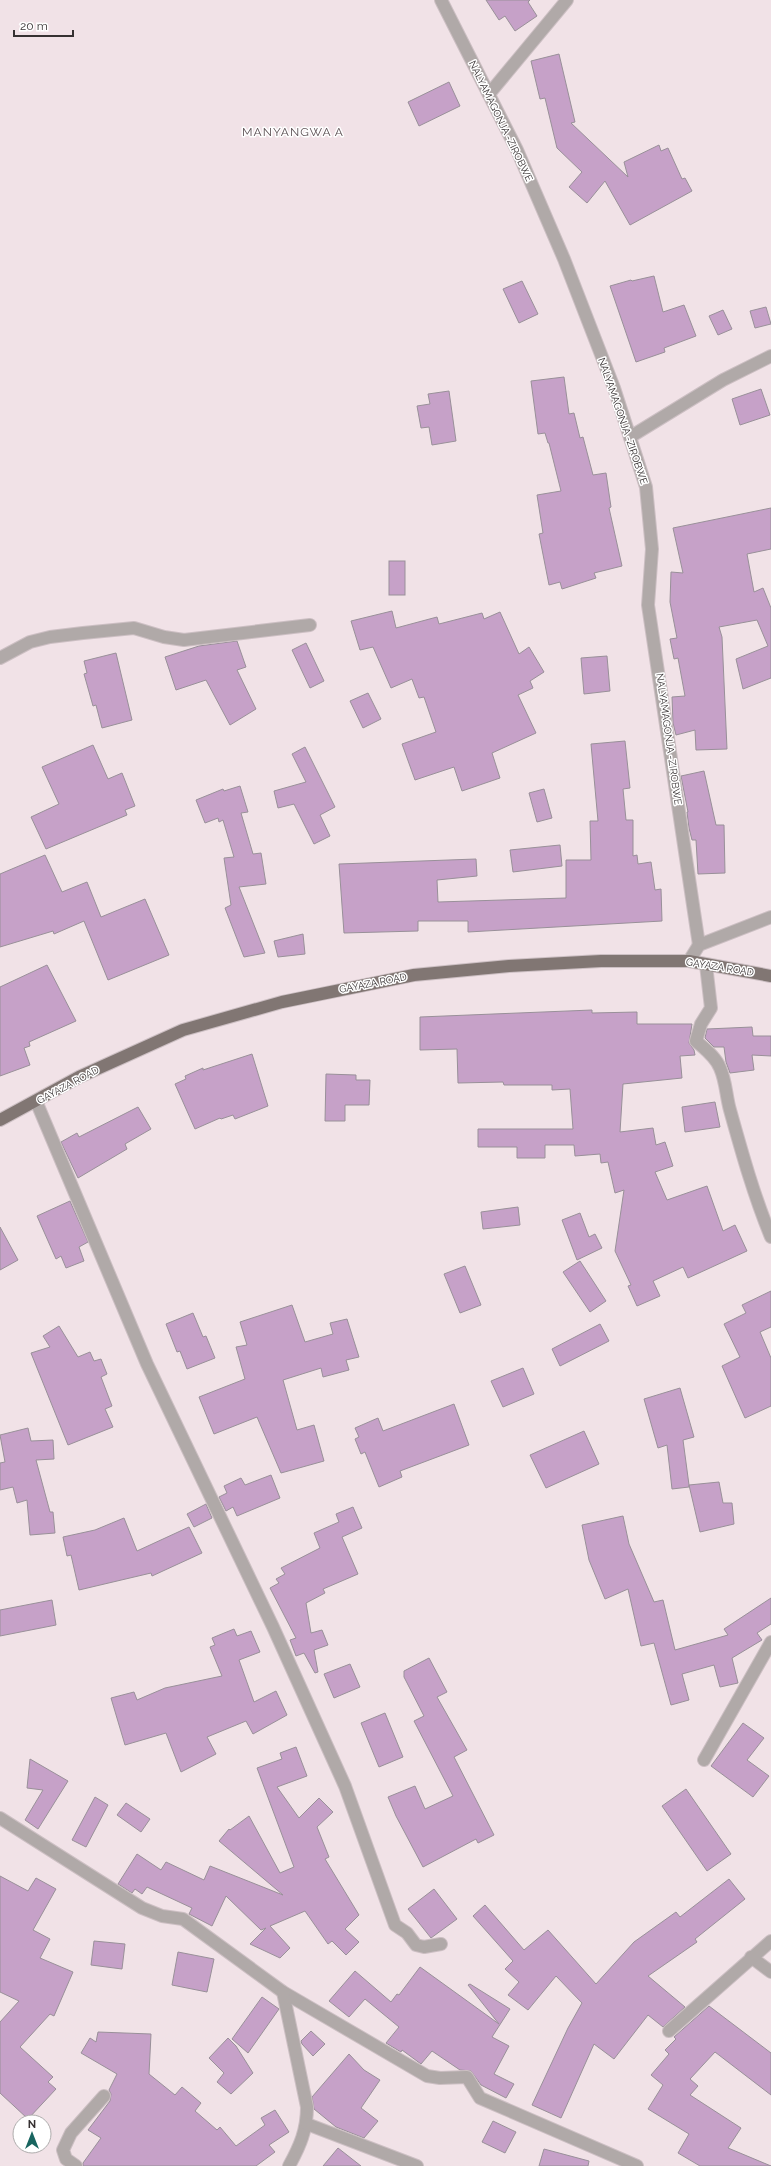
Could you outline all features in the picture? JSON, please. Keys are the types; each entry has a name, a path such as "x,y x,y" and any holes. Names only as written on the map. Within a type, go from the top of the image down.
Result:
{"main road":[{"name":"GAYAZA ROAD","path":"0,1120 79,1077 183,1030 282,1002 414,975 462,970 602,961 689,962 771,976"}],"street":[{"name":"NALYAMAGONJA -ZIROBWE","path":"441,0 517,150 564,258 614,388 646,487 652,548 648,605 699,945"},
{"path":"489,94 567,0"},
{"path":"630,437 723,380 771,356"},
{"path":"0,658 30,642 50,637 84,633 134,628 164,637 184,640 310,625"},
{"path":"689,962 699,945 771,917"},
{"path":"706,965 711,1008 701,1024 696,1041 711,1054 720,1068 729,1106 757,1204 771,1238"},
{"path":"36,1101 147,1364 274,1627 345,1786 395,1926 407,1933 416,1945 424,1946 441,1944"},
{"path":"704,1760 771,1642"},
{"path":"0,1818 142,1908 162,1916 183,1919 283,1992 427,2076 440,2078 467,2077 480,2098 637,2166"},
{"path":"669,2031 751,1957 771,1941"},
{"path":"751,1957 771,1972"},
{"path":"283,1992 307,2107 307,2124 300,2146 289,2166"},
{"path":"76,2166 66,2159 63,2150 71,2133 104,2096"},
{"path":"307,2124 417,2166"}],"building":[{"path":"486,0 530,0 528,2 537,16 515,31 505,16 499,20"},
{"path":"559,54 575,122 571,123 628,177 624,162 659,145 661,151 668,148 682,179 685,178 692,191 630,225 605,181 587,203 569,187 582,172 557,148 545,98 540,99 531,61"},
{"path":"449,82 460,106 419,126 408,102"},
{"path":"654,276 663,312 684,305 696,336 664,348 665,352 636,362 610,286"},
{"path":"522,281 538,314 519,323 503,289"},
{"path":"766,307 771,324 755,328 750,311"},
{"path":"723,310 732,329 718,335 709,316"},
{"path":"564,377 569,414 574,413 580,438 583,437 593,475 606,473 611,507 609,508 622,566 594,573 596,578 562,589 560,582 549,585 539,534 543,533 537,495 561,491 545,433 538,434 531,381"},
{"path":"761,389 770,415 740,425 732,399"},
{"path":"449,391 456,441 432,445 429,427 421,428 417,406 430,404 428,394"},
{"path":"771,508 771,549 747,554 754,592 763,588 771,608 771,678 743,689 736,659 768,646 757,620 719,627 722,637 727,749 696,750 695,730 676,735 673,723 672,697 685,696 678,658 674,659 670,639 677,638 670,602 671,572 683,573 673,528"},
{"path":"389,561 405,561 405,595 389,595"},
{"path":"392,611 396,628 437,617 439,624 482,613 484,619 500,612 519,654 529,647 544,672 530,681 533,688 518,695 536,733 492,753 500,778 462,791 454,767 415,780 402,744 436,732 424,697 419,698 412,679 391,688 373,647 360,650 351,621"},
{"path":"237,641 246,667 237,670 256,709 230,725 206,680 176,690 165,657 199,646"},
{"path":"306,643 324,681 310,688 292,650"},
{"path":"116,653 132,720 102,728 96,705 93,706 84,674 87,673 84,661"},
{"path":"607,656 610,691 584,694 581,658"},
{"path":"368,693 381,719 363,728 350,701"},
{"path":"625,741 630,788 623,789 626,820 633,820 633,856 637,855 638,864 651,862 655,890 661,889 662,921 468,932 468,921 418,921 418,931 344,933 339,864 476,859 477,876 437,880 438,902 566,898 566,860 591,860 590,821 598,821 591,744"},
{"path":"93,745 108,779 122,773 135,806 125,810 127,815 46,849 31,817 59,804 42,767"},
{"path":"305,747 335,807 320,815 330,836 314,844 294,804 278,808 274,791 306,782 292,754"},
{"path":"704,771 716,825 724,825 725,873 698,874 696,840 692,840 689,828 688,812 681,776"},
{"path":"240,786 248,812 241,813 253,854 261,853 266,884 239,887 265,953 244,957 225,908 231,905 224,858 234,857 223,820 219,822 218,818 205,823 196,800 223,789 224,791"},
{"path":"544,789 552,818 537,822 529,793"},
{"path":"560,845 562,866 513,872 510,850"},
{"path":"45,855 62,892 87,882 101,917 145,899 169,955 108,980 84,921 54,934 53,931 0,947 0,874"},
{"path":"303,934 305,954 278,957 274,941"},
{"path":"47,965 76,1021 29,1042 30,1046 24,1048 30,1065 0,1076 0,987"},
{"path":"592,1010 592,1013 637,1012 637,1024 692,1024 689,1043 694,1050 695,1055 680,1056 682,1078 623,1084 620,1132 653,1128 656,1145 665,1142 673,1166 655,1172 667,1200 707,1186 723,1231 735,1225 747,1251 688,1278 683,1267 653,1281 660,1296 637,1306 628,1286 631,1285 615,1251 624,1190 615,1193 608,1162 601,1163 600,1154 575,1156 574,1145 545,1145 545,1158 517,1158 517,1147 478,1147 478,1129 573,1129 570,1089 552,1090 552,1085 504,1085 503,1082 458,1083 457,1049 420,1050 420,1017"},
{"path":"752,1027 753,1036 771,1036 771,1056 752,1055 754,1070 730,1073 726,1062 724,1047 714,1047 705,1038 707,1029"},
{"path":"252,1054 268,1106 235,1119 233,1115 220,1118 195,1129 175,1084 186,1079 185,1076 203,1068 203,1070"},
{"path":"326,1074 356,1075 356,1080 370,1080 369,1105 345,1105 345,1121 325,1121"},
{"path":"715,1102 720,1127 685,1132 682,1107"},
{"path":"138,1107 151,1129 125,1144 127,1149 78,1178 61,1142 77,1133 79,1137"},
{"path":"70,1201 88,1242 79,1247 84,1261 66,1268 61,1256 56,1259 37,1216"},
{"path":"518,1207 520,1225 483,1229 481,1212"},
{"path":"580,1213 589,1237 595,1234 602,1248 577,1260 562,1220"},
{"path":"0,1227 18,1260 0,1270"},
{"path":"580,1261 606,1301 590,1312 563,1272"},
{"path":"465,1266 481,1305 460,1313 444,1274"},
{"path":"771,1291 771,1327 760,1332 771,1358 771,1406 745,1418 722,1366 740,1357 724,1324 746,1313 742,1305"},
{"path":"292,1305 305,1342 333,1334 330,1323 347,1319 359,1357 346,1360 349,1370 323,1377 321,1368 283,1380 297,1430 314,1425 324,1461 281,1473 257,1417 214,1434 199,1397 245,1379 236,1347 247,1345 240,1322"},
{"path":"193,1313 203,1337 206,1336 215,1358 187,1369 180,1351 177,1352 166,1324"},
{"path":"600,1324 609,1341 560,1366 552,1349"},
{"path":"59,1326 78,1357 90,1352 94,1361 101,1359 107,1374 101,1377 112,1406 105,1409 113,1427 68,1445 31,1353 50,1347 43,1336"},
{"path":"523,1368 534,1394 503,1407 491,1381"},
{"path":"680,1388 694,1437 683,1440 689,1487 672,1489 667,1445 658,1448 644,1399"},
{"path":"454,1404 469,1445 400,1471 402,1477 379,1487 365,1452 361,1454 355,1439 359,1437 355,1428 378,1418 383,1431"},
{"path":"28,1428 31,1441 53,1440 54,1459 36,1460 50,1512 53,1512 55,1533 30,1535 27,1500 17,1503 13,1487 0,1490 0,1463 5,1462 0,1435"},
{"path":"584,1431 599,1464 546,1488 530,1455"},
{"path":"271,1475 280,1498 237,1516 233,1507 226,1511 219,1497 227,1493 224,1486 241,1478 245,1485"},
{"path":"719,1482 723,1503 732,1503 734,1524 700,1532 689,1485"},
{"path":"206,1504 212,1518 194,1527 187,1514"},
{"path":"353,1507 362,1528 342,1537 358,1574 323,1589 325,1593 306,1603 311,1633 322,1630 328,1645 314,1650 318,1672 315,1673 304,1653 296,1656 290,1640 296,1638 270,1588 279,1583 276,1579 285,1574 281,1568 320,1548 314,1533 339,1522 336,1514"},
{"path":"623,1516 629,1544 654,1602 663,1600 675,1650 728,1635 724,1629 771,1598 771,1624 757,1633 762,1640 732,1658 738,1683 720,1687 714,1665 682,1674 689,1700 671,1705 654,1643 641,1646 628,1589 605,1599 589,1560 582,1525"},
{"path":"124,1518 137,1551 189,1527 202,1553 152,1576 151,1573 79,1590 71,1555 67,1556 63,1537 95,1530"},
{"path":"52,1600 56,1625 0,1636 0,1610"},
{"path":"234,1629 237,1636 251,1631 260,1652 239,1660 254,1702 276,1691 287,1715 253,1734 246,1721 207,1737 216,1754 181,1772 166,1733 125,1745 111,1698 134,1692 137,1700 165,1688 222,1676 210,1647 215,1645 212,1638"},
{"path":"429,1658 447,1692 437,1697 467,1750 454,1757 494,1835 478,1843 476,1839 423,1867 396,1816 388,1797 415,1786 425,1809 453,1796 414,1721 424,1716 404,1677 404,1671"},
{"path":"350,1664 360,1687 334,1698 324,1674"},
{"path":"385,1713 403,1757 379,1767 361,1723"},
{"path":"743,1723 764,1738 747,1760 769,1776 753,1797 711,1766"},
{"path":"296,1747 307,1776 277,1787 299,1818 319,1798 333,1812 317,1827 329,1857 325,1859 359,1915 345,1929 359,1942 346,1955 332,1941 328,1944 305,1911 270,1926 290,1948 280,1958 250,1944 266,1928 261,1930 226,1896 212,1926 189,1914 192,1908 147,1887 142,1894 135,1889 132,1893 118,1884 137,1854 161,1870 166,1862 204,1880 210,1866 283,1895 219,1841 229,1829 230,1830 249,1816 280,1873 294,1867 257,1768 282,1759 280,1753"},
{"path":"30,1759 68,1781 38,1829 25,1820 43,1790 27,1788"},
{"path":"686,1789 731,1854 707,1871 662,1806"},
{"path":"95,1797 108,1805 86,1847 72,1840"},
{"path":"126,1803 150,1819 141,1832 117,1815"},
{"path":"0,1876 28,1891 36,1878 56,1889 33,1930 50,1939 40,1958 73,1972 54,2016 50,2014 20,2047 53,2077 48,2082 56,2089 33,2114 23,2114 0,2093 0,2022 19,2001 0,1992"},
{"path":"729,1879 745,1899 695,1939 697,1942 648,1976 685,2007 663,2027 648,2015 614,2059 594,2044 561,2118 532,2105 568,2028 582,2003 556,1976 528,2010 508,1995 519,1982 505,1969 513,1961 473,1916 485,1905 524,1950 548,1930 596,1984 634,1942 676,1912 680,1917"},
{"path":"434,1889 457,1919 431,1938 408,1909"},
{"path":"94,1941 125,1944 122,1969 91,1965"},
{"path":"178,1952 214,1959 207,1992 172,1985"},
{"path":"420,1967 499,2024 468,1985 470,1984 510,2009 492,2037 509,2046 494,2074 514,2084 506,2098 481,2085 471,2071 460,2070 432,2051 421,2064 402,2050 401,2052 386,2043 399,2027 365,1999 349,2017 329,2001 355,1971 391,2002 397,1994 399,1995"},
{"path":"262,1997 279,2009 248,2053 232,2039"},
{"path":"709,2006 771,2053 771,2095 715,2052 690,2079 698,2086 690,2095 741,2128 728,2148 771,2166 700,2166 678,2153 689,2134 648,2109 663,2085 651,2075 669,2054 665,2050 676,2039 674,2037"},
{"path":"311,2031 325,2044 313,2056 301,2041"},
{"path":"98,2032 151,2034 149,2074 175,2095 182,2087 201,2103 195,2111 217,2130 220,2127 236,2146 265,2125 261,2118 275,2110 289,2132 269,2145 275,2152 256,2166 83,2166 83,2163 101,2138 88,2130 110,2101 111,2094 109,2090 117,2074 81,2053 90,2038 96,2042"},
{"path":"228,2038 236,2046 253,2073 231,2094 217,2082 224,2073 209,2058"},
{"path":"349,2054 364,2070 380,2080 361,2108 378,2121 364,2138 336,2127 314,2109 312,2097"},
{"path":"493,2121 516,2132 505,2153 482,2142"},
{"path":"338,2148 361,2166 323,2166"},
{"path":"544,2149 589,2161 588,2166 539,2166"}],"district":[{"name":"MANYANGWA A","path":"293,132"}]}
